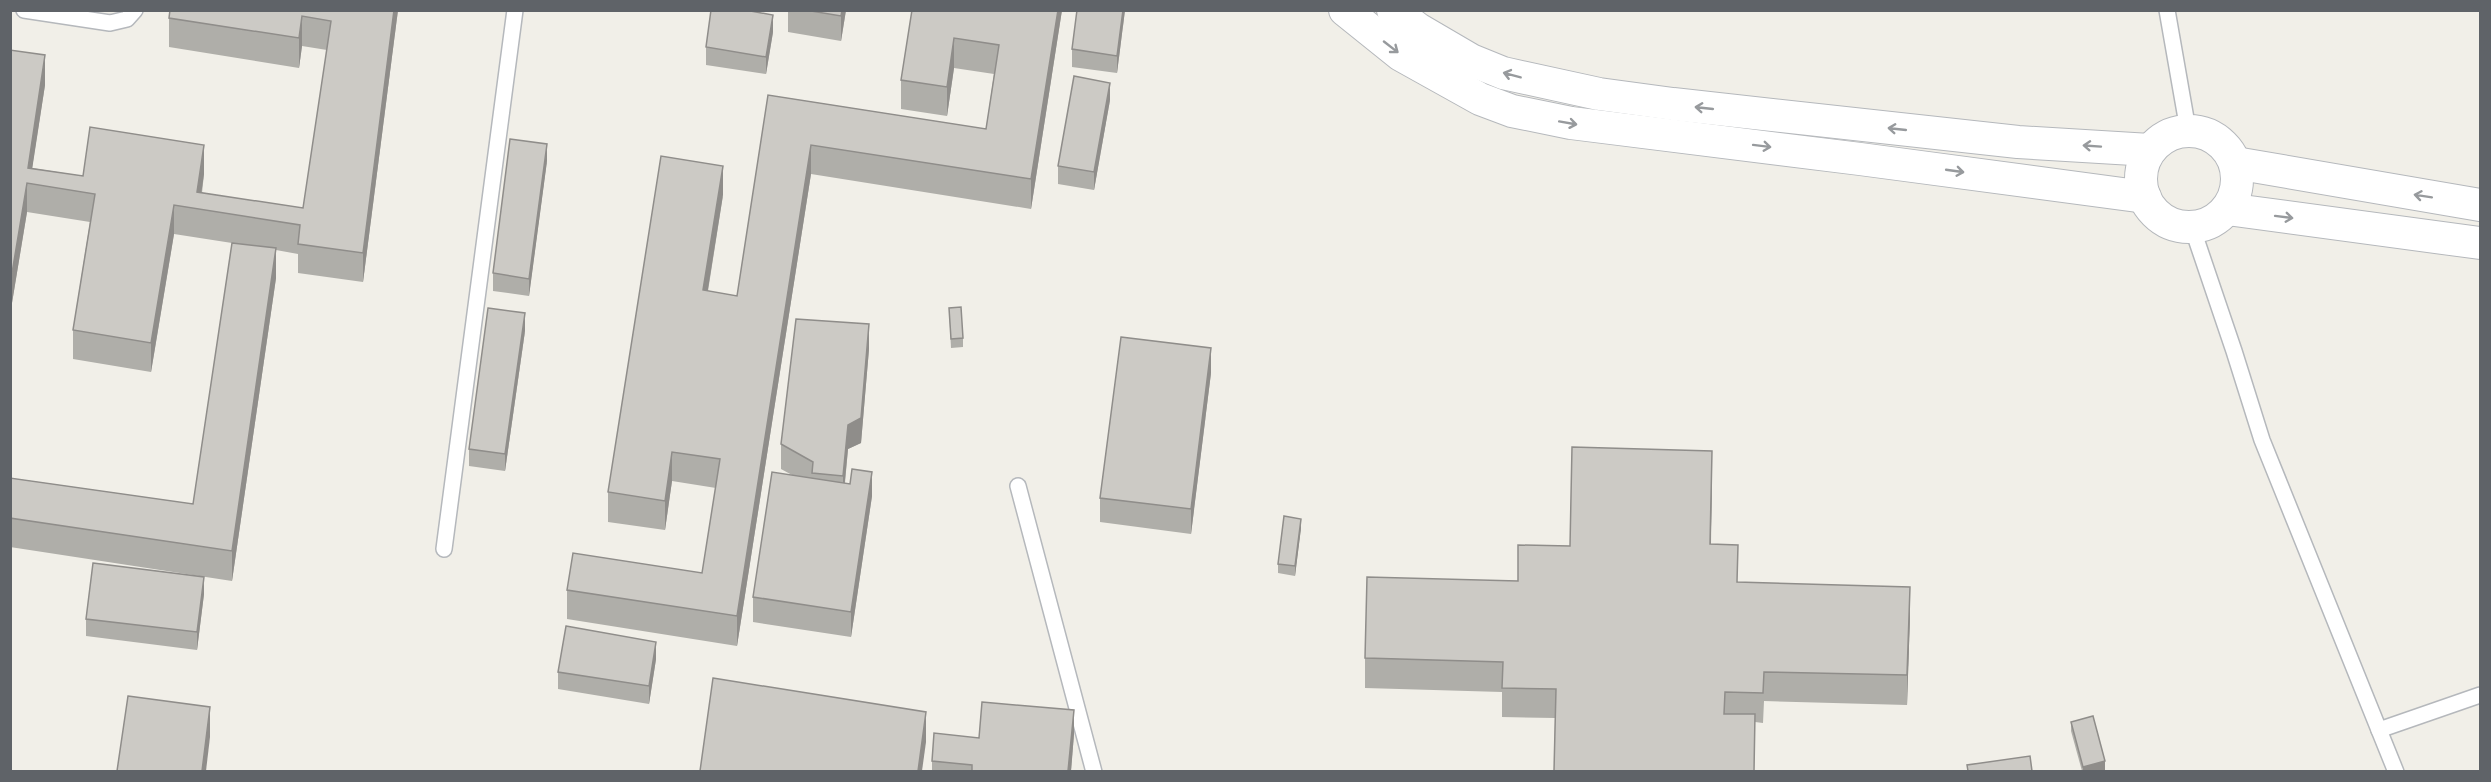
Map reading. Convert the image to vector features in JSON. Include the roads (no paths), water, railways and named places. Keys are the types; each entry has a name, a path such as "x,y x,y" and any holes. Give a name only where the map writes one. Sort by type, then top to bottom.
{"street":[{"path":"1345,10 1401,55 1480,99 1512,111 1571,123 1849,157 2145,197"},
{"path":"1393,10 1418,29 1471,60 1503,73 1599,94 2018,142 2150,150"},
{"path":"2188,130 2204,132 2217,139 2228,149 2235,163 2237,187 2227,209 2217,218 2192,227 2172,224 2156,214 2145,197 2141,181 2143,165 2150,150 2167,135 2188,130"},
{"path":"2235,163 2481,205"},
{"path":"2227,209 2481,243"}],"lane":[{"path":"24,10 110,23 128,19 135,10"},
{"path":"444,549 514,10"},
{"path":"2167,10 2188,130"},
{"path":"2192,227 2235,351 2262,440 2396,771"},
{"path":"1018,486 1094,771"},
{"path":"2379,730 2481,695"}]}
